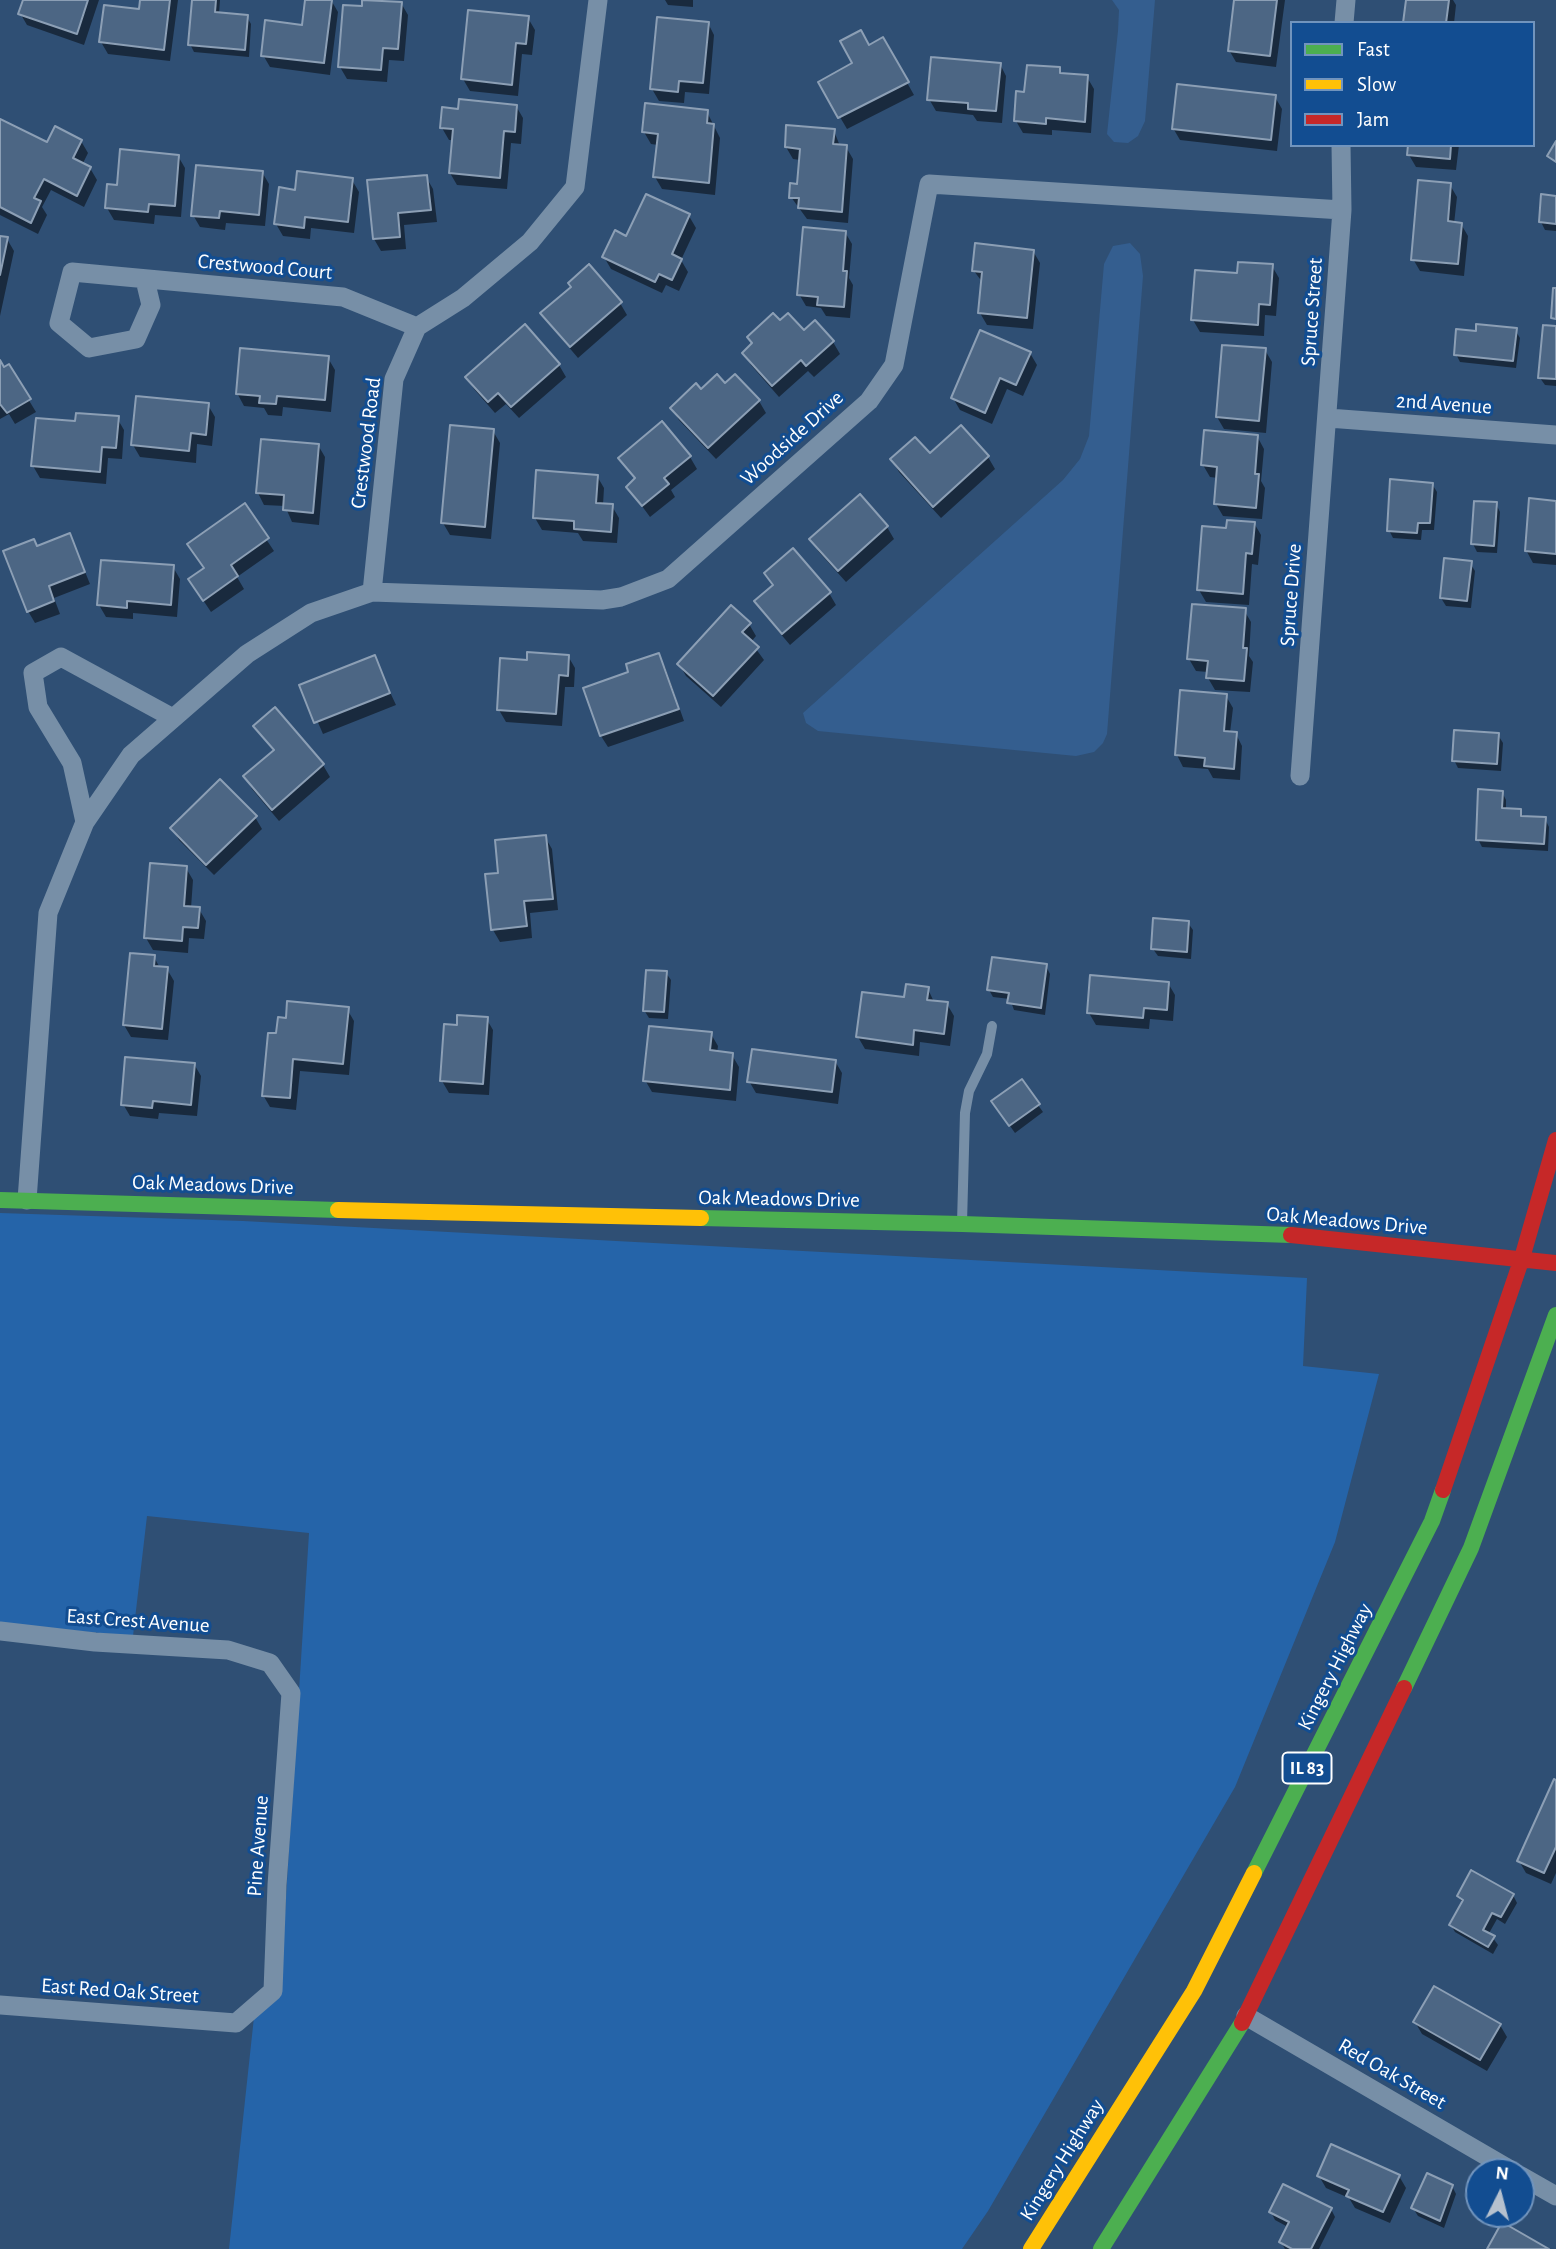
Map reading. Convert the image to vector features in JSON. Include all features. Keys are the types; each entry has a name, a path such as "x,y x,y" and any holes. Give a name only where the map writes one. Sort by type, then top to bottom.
{"main road":[{"name":"Kingery Highway","path":"1031,2249 1194,1991 1432,1521 1522,1258 1556,1140"},
{"name":"Oak Meadows Drive","path":"0,1200 267,1209 962,1224 1308,1236 1556,1263"},
{"name":"IL 83","path":"1101,2249 1246,2016 1471,1548 1556,1315"}],"street":[{"path":"417,327 463,298 530,242 575,187 598,0"},
{"path":"1344,21 1346,0"},
{"name":"Spruce Street","path":"1328,418 1342,210 1341,147"},
{"name":"Woodside Drive","path":"27,1200 48,913 85,822 131,755 247,654 311,613 372,592 602,600 621,597 668,579 869,401 894,365 929,184 1342,210"},
{"name":"Crestwood Court","path":"145,280 151,305 136,339 89,348 59,323 72,272 343,297 417,327"},
{"name":"Crestwood Road","path":"372,592 394,379 417,327"},
{"name":"2nd Avenue","path":"1328,418 1556,435"},
{"name":"Spruce Drive","path":"1300,776 1328,418"},
{"path":"85,822 72,763 38,708 33,673 61,657 173,718"},
{"name":"East Crest Avenue","path":"0,1631 96,1642 228,1650 270,1663"},
{"name":"Pine Avenue","path":"236,2023 273,1991 277,1885 291,1693 270,1663"},
{"name":"East Red Oak Street","path":"0,2005 236,2023"},
{"name":"Red Oak Street","path":"1246,2016 1490,2158"},
{"path":"1535,2184 1556,2196"}],"lane":[{"path":"962,1224 965,1113 969,1091 987,1054 992,1026"}],"shaded area":[{"path":"1112,0 1155,0 1145,121 1138,136 1128,143 1114,142 1107,134 1119,10"},
{"path":"1130,243 1140,254 1143,276 1107,734 1103,743 1094,752 1076,756 818,731 806,723 803,713 1063,480 1080,459 1089,436 1104,264 1113,246"},
{"path":"0,1213 243,1221 1307,1278 1303,1366 1379,1374 1335,1542 1235,1787 988,2211 962,2249 229,2249 254,2017 280,1992 309,1533 147,1516 133,1636 0,1624"}],"building":[{"path":"23,0 88,0 77,34 18,14"},
{"path":"140,0 170,0 164,50 99,42 104,5 139,9"},
{"path":"192,0 216,0 215,12 248,15 245,50 188,45"},
{"path":"305,0 332,0 324,63 261,56 265,20 302,25"},
{"path":"362,0 402,2 398,49 383,48 381,70 338,67 343,5 362,6"},
{"path":"1234,0 1277,0 1270,56 1228,51"},
{"path":"1406,0 1449,0 1446,21 1403,21"},
{"path":"468,10 529,16 526,44 516,43 512,85 461,79"},
{"path":"657,17 709,22 703,83 679,81 678,92 650,89"},
{"path":"861,30 869,45 883,37 909,82 838,118 818,82 852,63 840,41"},
{"path":"931,57 1001,63 996,111 968,109 968,103 927,100"},
{"path":"1027,65 1060,67 1060,73 1088,75 1085,122 1046,118 1046,124 1014,121 1016,91 1024,92"},
{"path":"1177,84 1276,95 1271,140 1172,129"},
{"path":"459,99 517,105 515,132 504,131 500,178 449,173 453,129 440,128 442,107 458,109"},
{"path":"645,103 708,110 707,123 714,124 709,183 653,177 658,134 642,132"},
{"path":"0,119 47,142 55,126 82,140 73,158 91,167 77,196 44,179 34,198 41,201 31,223 0,207"},
{"path":"786,125 835,129 833,144 847,145 842,212 798,208 799,198 789,198 790,183 797,184 800,149 785,147"},
{"path":"1556,141 1556,162 1547,156"},
{"path":"1408,147 1451,147 1450,159 1407,155"},
{"path":"120,149 179,155 175,206 149,204 148,212 105,208 107,184 117,185"},
{"path":"196,165 263,171 259,215 220,211 219,218 191,216"},
{"path":"297,171 353,178 348,222 305,217 304,228 274,224 279,187 295,190"},
{"path":"427,175 431,210 398,213 400,237 373,239 367,180"},
{"path":"1418,180 1451,183 1448,221 1462,223 1458,264 1411,260"},
{"path":"646,194 690,214 672,254 682,259 672,280 659,274 655,282 602,257 615,230 626,236"},
{"path":"1541,194 1556,196 1556,224 1539,222"},
{"path":"803,227 846,231 844,307 817,305 818,297 797,295"},
{"path":"0,236 8,237 0,275"},
{"path":"975,243 1034,250 1027,318 978,313 982,272 972,271"},
{"path":"1238,262 1273,264 1270,305 1259,304 1258,325 1191,320 1195,270 1237,273"},
{"path":"589,264 622,302 570,347 540,313 571,287 568,283"},
{"path":"1553,288 1556,288 1556,319 1551,318"},
{"path":"773,313 780,320 788,313 804,330 815,320 834,341 806,366 801,360 772,386 742,353 752,343 747,337"},
{"path":"525,324 560,364 511,407 498,393 488,402 465,377"},
{"path":"1476,324 1517,328 1513,361 1454,355 1456,329 1476,331"},
{"path":"1543,325 1556,326 1556,379 1538,378"},
{"path":"980,330 1031,352 1016,385 1000,378 985,413 951,398"},
{"path":"1222,345 1266,348 1259,421 1216,417"},
{"path":"240,348 329,356 325,400 277,396 276,404 259,403 260,396 236,394"},
{"path":"0,360 4,367 9,364 31,399 7,413 0,404"},
{"path":"717,374 725,383 735,374 760,400 708,448 670,408 696,383 701,389"},
{"path":"136,396 209,403 206,435 191,433 189,451 131,445"},
{"path":"76,413 119,416 116,448 102,447 100,472 31,466 36,418 75,421"},
{"path":"662,421 691,456 664,478 669,484 642,506 626,487 635,478 618,458"},
{"path":"450,425 494,429 485,527 441,523"},
{"path":"961,425 989,456 933,507 890,459 915,437 930,453"},
{"path":"1204,430 1258,435 1256,508 1214,504 1217,467 1201,465"},
{"path":"261,439 319,444 313,513 283,510 284,495 256,493"},
{"path":"536,470 598,475 596,503 613,504 611,532 574,529 574,521 533,518"},
{"path":"1390,479 1433,483 1430,523 1418,523 1417,533 1387,531"},
{"path":"860,494 888,526 838,571 809,539"},
{"path":"1529,498 1556,501 1556,554 1525,551"},
{"path":"1474,501 1497,502 1494,546 1471,544"},
{"path":"245,503 269,538 231,565 238,576 203,601 188,579 204,568 187,544"},
{"path":"1227,520 1255,522 1252,554 1246,553 1243,594 1197,590 1202,526 1226,528"},
{"path":"70,533 85,572 49,586 54,601 27,612 3,551 34,539 37,546"},
{"path":"793,548 831,592 782,634 754,601 773,585 764,573"},
{"path":"1444,558 1472,561 1467,601 1440,598"},
{"path":"101,560 174,565 171,605 127,601 127,608 97,605"},
{"path":"1192,604 1246,608 1244,681 1206,678 1208,661 1187,659"},
{"path":"731,605 751,623 742,632 759,647 713,696 677,664"},
{"path":"527,652 569,655 568,676 559,675 556,714 497,710 500,658 527,660"},
{"path":"659,653 679,709 600,736 583,688 628,672 626,664"},
{"path":"375,655 390,693 314,723 299,685"},
{"path":"1180,690 1227,694 1224,731 1237,732 1234,769 1204,766 1205,758 1175,755"},
{"path":"275,707 324,764 272,810 243,776 274,750 253,726"},
{"path":"1454,730 1499,733 1497,764 1452,761"},
{"path":"220,779 257,816 206,865 170,828"},
{"path":"1478,789 1503,791 1502,808 1521,809 1521,816 1546,817 1544,844 1476,840"},
{"path":"546,835 553,899 524,901 527,926 491,930 485,874 498,873 495,840"},
{"path":"150,863 187,866 184,906 200,907 198,928 183,927 182,941 144,938"},
{"path":"1153,918 1189,921 1187,952 1151,949"},
{"path":"130,953 155,955 154,966 168,967 162,1029 123,1025"},
{"path":"992,957 1047,964 1041,1008 1007,1003 1009,993 987,990"},
{"path":"646,970 667,971 664,1012 643,1011"},
{"path":"1090,975 1169,982 1167,1010 1144,1008 1143,1018 1087,1013"},
{"path":"906,984 929,987 927,1000 948,1002 944,1034 914,1030 913,1045 856,1037 862,992 904,997"},
{"path":"287,1001 349,1007 343,1064 293,1059 290,1098 262,1096 268,1033 276,1033 278,1017 286,1018"},
{"path":"457,1015 488,1017 483,1084 440,1081 444,1024 457,1025"},
{"path":"649,1026 712,1032 710,1050 733,1053 730,1090 643,1081"},
{"path":"752,1049 836,1060 832,1092 747,1082"},
{"path":"125,1057 195,1063 191,1105 153,1101 152,1108 121,1105"},
{"path":"1022,1079 1040,1104 1009,1126 991,1101"},
{"path":"1554,1779 1556,1847 1544,1873 1517,1861"},
{"path":"1471,1870 1514,1894 1501,1917 1492,1913 1483,1930 1495,1936 1488,1947 1449,1925 1463,1900 1457,1896"},
{"path":"1434,1986 1501,2024 1480,2060 1413,2022"},
{"path":"1331,2144 1400,2175 1383,2212 1346,2196 1349,2190 1317,2176"},
{"path":"1427,2173 1453,2185 1440,2221 1411,2208"},
{"path":"1283,2184 1332,2208 1311,2249 1292,2249 1279,2242 1289,2222 1269,2212"},
{"path":"1499,2228 1512,2228 1549,2249 1487,2249"}],"traffic: fast":[{"path":"0,1200 338,1210"},
{"path":"701,1218 1291,1235"},
{"path":"1404,1688 1471,1548 1556,1315"},
{"path":"1254,1873 1432,1521 1443,1490"},
{"path":"1101,2249 1242,2023"}],"traffic: slow":[{"path":"338,1210 701,1218"},
{"path":"1031,2249 1194,1991 1254,1873"}],"traffic: jam":[{"path":"1443,1490 1522,1258 1556,1140"},
{"path":"1291,1235 1556,1263"},
{"path":"1242,2023 1404,1688"}]}
